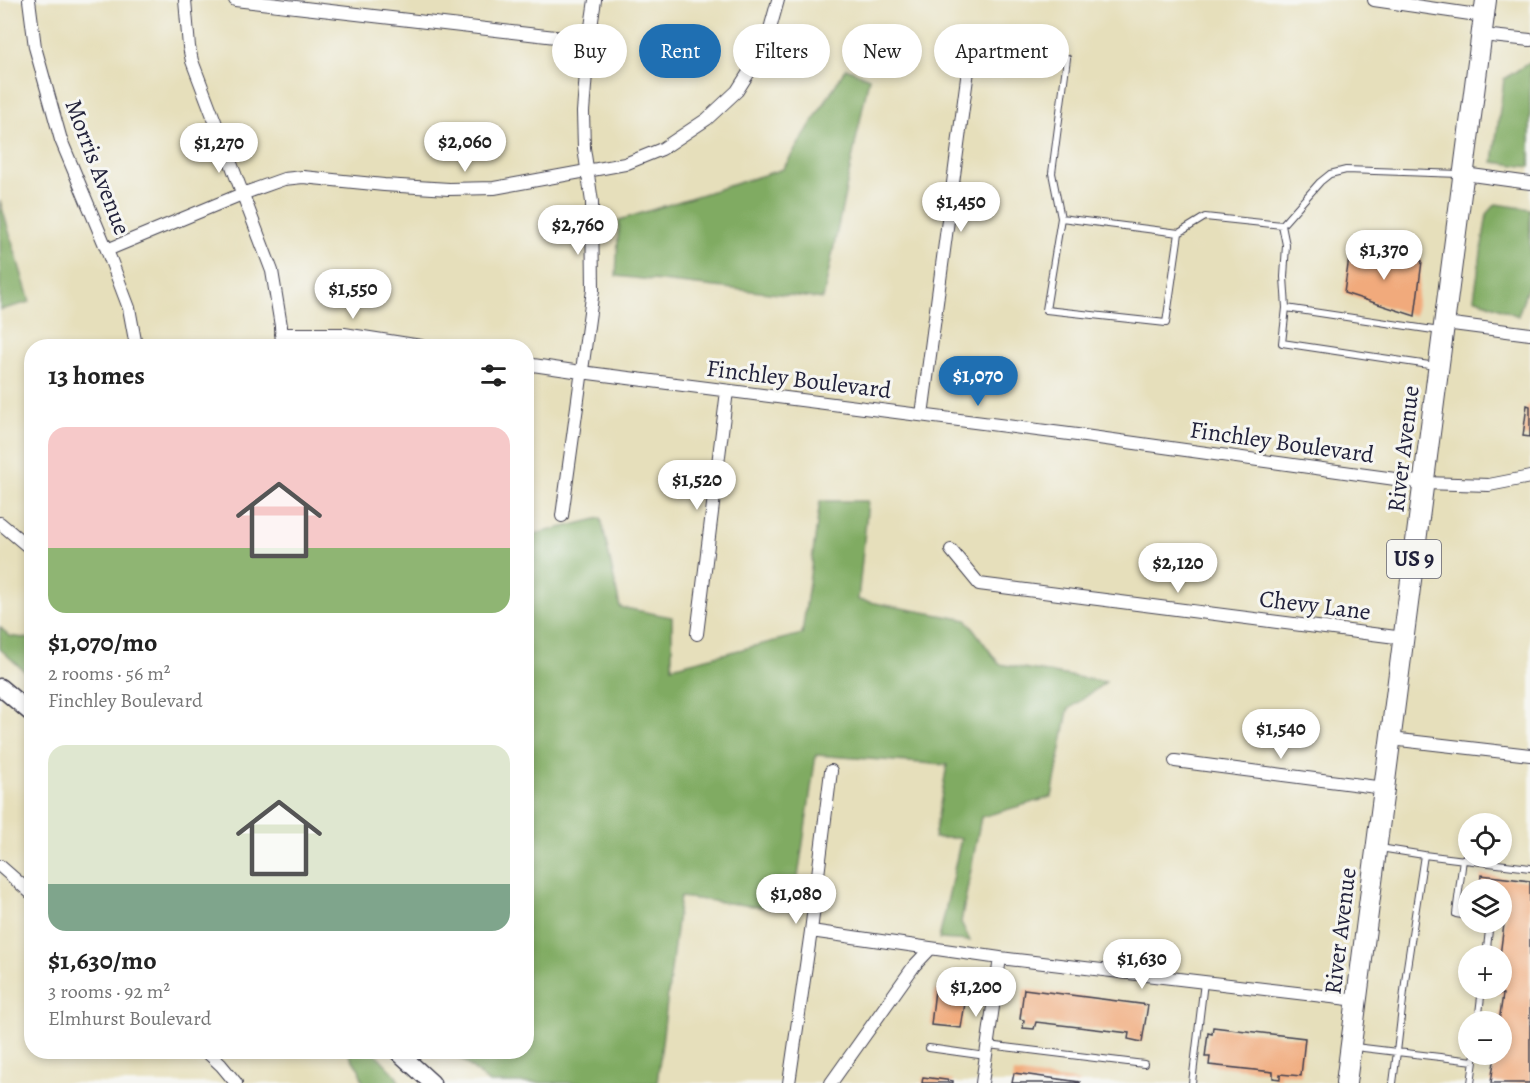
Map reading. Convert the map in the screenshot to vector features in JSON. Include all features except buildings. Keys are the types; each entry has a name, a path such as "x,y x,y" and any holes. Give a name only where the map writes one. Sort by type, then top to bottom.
{"highway":[{"name":"River Avenue","path":"1346,1083 1484,17"}],"main road":[{"path":"0,687 24,707"},
{"path":"406,1059 432,1083"}],"street":[{"name":"Morris Avenue","path":"29,0 35,47 61,140 129,308 135,339"},
{"path":"185,0 192,61 272,271 282,339"},
{"path":"234,0 552,37"},
{"path":"592,24 595,0"},
{"path":"107,250 284,179 303,177 450,189 494,188 625,164 662,149 707,119 737,90 765,47 778,0"},
{"path":"1374,0 1484,17 1530,40"},
{"path":"562,516 593,290 592,202 583,112 586,78"},
{"path":"922,415 967,78"},
{"path":"1464,174 1530,183"},
{"path":"1444,327 1530,334"},
{"path":"292,339 344,334 376,339"},
{"name":"Finchley Boulevard","path":"534,365 1424,483 1489,485 1530,477"},
{"path":"697,634 727,391"},
{"path":"0,523 24,543"},
{"name":"Chevy Lane","path":"951,550 979,584 1404,638"},
{"path":"1391,739 1530,755"},
{"path":"1175,761 1384,788"},
{"path":"789,1083 831,771"},
{"path":"0,866 24,887"},
{"path":"811,931 1000,958 1357,1000"},
{"path":"831,1083 914,966 931,948"},
{"path":"982,1083 1000,958"},
{"path":"215,1059 236,1083"}],"lane":[{"path":"1064,78 1052,173 1062,218 1046,310 1166,323 1179,233"},
{"path":"1282,225 1330,174 1346,170 1464,174"},
{"path":"1062,218 1179,233 1206,217 1282,225"},
{"path":"1282,225 1286,245 1284,277 1286,308 1282,343 1439,367"},
{"path":"1286,308 1444,327"},
{"path":"1377,848 1458,859"},
{"path":"1393,1083 1406,974 1424,855"},
{"path":"1512,866 1530,868"},
{"path":"1458,899 1456,914 1458,914"},
{"path":"1192,1083 1204,982"},
{"path":"1351,1047 1458,1057"},
{"path":"929,1048 987,1050 1144,1064"},
{"path":"1471,1083 1473,1065"}],"green space":[{"path":"1530,62 1530,167 1493,162 1504,79"},
{"path":"842,74 842,78 869,78 823,299 616,276 619,220 783,169"},
{"path":"0,201 30,302 0,310"},
{"path":"1496,204 1530,209 1530,280 1518,316 1474,298 1487,214"},
{"path":"820,501 868,501 858,600 967,620 999,664 1106,682 1068,710 1052,797 981,817 961,922 970,941 939,939 961,838 934,838 947,765 816,755 793,911 680,897 657,1083 489,1083 461,1059 534,1059 534,534 601,518 620,607 672,617 672,667 802,634"},
{"path":"0,627 9,636 24,638 24,671 0,649"},
{"path":"352,1059 381,1059 400,1083 363,1083 359,1069"}]}
